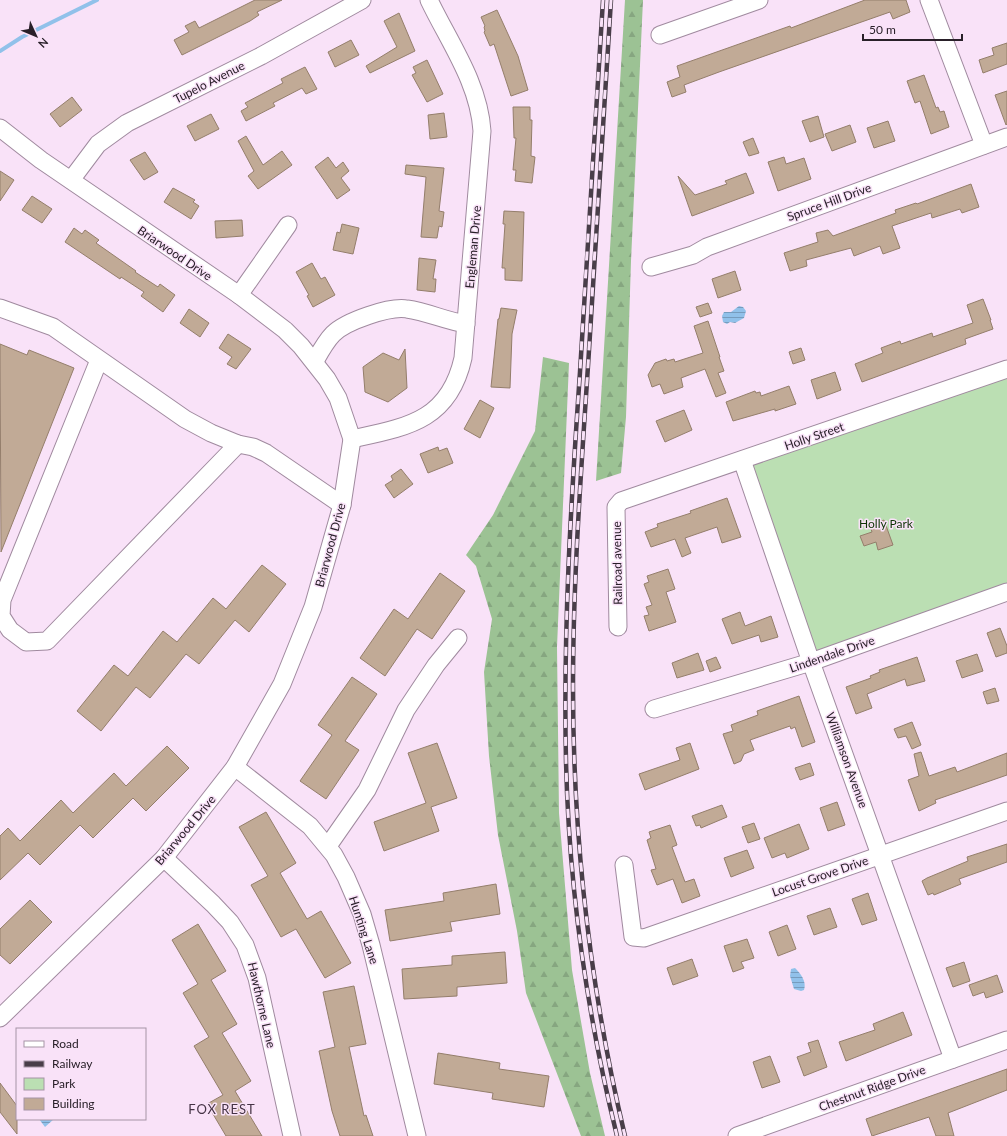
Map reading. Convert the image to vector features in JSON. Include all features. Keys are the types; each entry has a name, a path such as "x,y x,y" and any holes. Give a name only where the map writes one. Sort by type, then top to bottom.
{"street":[{"name":"Tupelo Avenue","path":"71,180 98,144 127,123 261,56 362,0"},
{"name":"Engleman Drive","path":"352,439 418,422 441,403 453,388 463,358 482,131 481,115 471,83 429,0"},
{"path":"660,35 759,0"},
{"path":"929,0 984,145"},
{"name":"Briarwood Drive","path":"0,128 41,160 239,296 285,330 315,362 338,398 352,439 342,505 313,607 297,648 262,721 236,767 164,858 0,1018"},
{"name":"Spruce Hill Drive","path":"651,267 693,255 707,247 1007,137"},
{"path":"239,296 288,225"},
{"path":"0,308 53,327 185,419 211,433 266,453 342,505"},
{"path":"315,362 334,333 358,320 380,312 406,308 451,322 466,324"},
{"path":"99,360 2,600 1,616 10,630 26,642 47,641 238,444"},
{"name":"Holly Street","path":"621,501 1007,369"},
{"name":"Williamson Avenue","path":"742,460 811,662 953,1059"},
{"name":"Railroad avenue","path":"618,627 616,507 621,501"},
{"name":"Lindendale Drive","path":"654,709 811,662 1007,592"},
{"path":"328,846 367,790 406,710 436,665 458,638"},
{"name":"Hunting Lane","path":"236,767 310,826 328,846 346,877 362,914 371,945 417,1136"},
{"name":"Locust Grove Drive","path":"624,865 633,937 644,938 1007,811"},
{"name":"Hawthorne Lane","path":"164,858 214,904 230,922 246,945 257,978 292,1136"},
{"name":"Chestnut Ridge Drive","path":"738,1136 1007,1040"}],"green space":[{"path":"625,0 643,0 631,261 626,417 621,473 596,481"},
{"path":"543,357 569,363 557,647 559,813 572,970 590,1073 605,1136 581,1136 526,993 517,931 498,835 489,756 484,672 492,619 476,566 466,555 493,515 535,431"},
{"name":"Holly Park","path":"1007,369 1007,592 811,662 742,460"}],"water":[{"path":"739,306 743,307 746,311 744,318 735,323 730,322 727,324 723,322 722,316 724,312 731,312"},
{"path":"795,968 805,983 804,990 801,991 794,989 790,976 791,969"},
{"path":"40,1120 53,1120 45,1127"}],"building":[{"path":"255,0 282,0 257,12 259,15 250,21 182,55 174,40 189,32 185,26 195,21 199,28"},
{"path":"865,0 906,0 910,12 893,19 890,12 719,72 684,85 686,92 672,97 667,82 680,77 677,66 790,26 791,28"},
{"path":"497,10 518,56 528,90 511,96 494,44 490,46 484,32 485,26 481,17"},
{"path":"399,13 415,51 370,73 366,66 397,47 384,21"},
{"path":"351,40 359,55 335,67 328,52"},
{"path":"1007,43 1007,64 983,73 979,60 994,55 992,48"},
{"path":"427,60 443,94 427,102 412,75 416,73 413,67"},
{"path":"305,67 317,89 306,94 302,88 273,103 275,106 246,121 241,111 248,107 245,103 283,83 281,79"},
{"path":"924,75 936,108 938,107 940,112 944,111 949,127 931,134 920,101 915,103 907,81"},
{"path":"1007,91 1007,124 1006,125 995,95"},
{"path":"72,97 82,110 60,127 50,114"},
{"path":"513,107 530,107 530,120 532,120 531,156 535,157 532,183 515,181 516,170 513,170 516,138 514,138"},
{"path":"444,113 447,137 430,139 428,115"},
{"path":"211,114 219,129 195,141 187,126"},
{"path":"818,116 824,137 810,142 802,121"},
{"path":"888,121 895,141 874,148 867,128"},
{"path":"850,125 856,142 832,151 825,134"},
{"path":"246,136 263,165 282,151 292,165 258,189 248,176 254,171 238,141"},
{"path":"753,138 759,153 749,156 743,142"},
{"path":"145,152 158,172 144,180 130,160"},
{"path":"328,157 336,168 343,162 349,171 341,178 350,190 337,199 315,167"},
{"path":"784,157 786,164 804,158 811,179 778,191 768,162"},
{"path":"406,165 444,168 439,211 444,212 442,227 439,226 437,238 421,237 426,177 405,174"},
{"path":"0,171 14,180 0,201"},
{"path":"746,173 754,193 692,216 678,176 695,195 727,184 725,181"},
{"path":"971,184 979,207 962,213 960,209 932,218 931,213 892,226 900,248 883,254 880,246 854,256 851,248 806,260 807,266 790,271 784,253 818,242 816,233 828,230 833,236 896,213 895,210 916,203 917,204"},
{"path":"173,188 195,200 193,202 199,206 191,219 164,202"},
{"path":"32,196 52,209 42,223 22,210"},
{"path":"504,211 524,212 522,281 505,280 505,268 502,268 505,224 503,224"},
{"path":"242,220 243,236 216,238 215,221"},
{"path":"342,224 359,228 353,254 333,250 337,232 340,233"},
{"path":"74,228 82,234 85,230 99,240 96,243 136,271 135,272 158,287 160,284 175,295 163,312 141,296 144,292 121,277 120,279 65,242"},
{"path":"419,258 436,260 433,279 436,279 435,292 417,290"},
{"path":"312,263 321,279 325,277 335,295 313,307 307,296 309,295 296,272"},
{"path":"735,271 741,290 718,298 712,279"},
{"path":"983,299 993,329 965,339 966,344 862,382 855,364 883,353 881,348 900,341 901,344 932,333 933,337 973,323 967,305"},
{"path":"708,303 712,313 700,317 696,307"},
{"path":"501,308 517,310 512,334 510,388 491,387 498,319"},
{"path":"189,309 209,323 200,337 180,323"},
{"path":"708,321 724,371 718,373 726,393 716,397 705,369 681,378 683,387 664,394 660,384 652,387 648,375 655,363 666,359 667,361 674,359 675,362 703,353 694,326"},
{"path":"228,334 251,349 236,369 227,364 232,357 219,348"},
{"path":"0,344 27,355 29,350 74,368 1,552"},
{"path":"801,348 805,360 793,364 789,352"},
{"path":"405,349 407,388 388,402 365,392 363,367 383,353 399,360"},
{"path":"835,372 841,390 817,399 811,380"},
{"path":"789,386 796,404 775,411 775,409 733,421 726,402 755,391 756,393 760,392 761,396"},
{"path":"480,400 494,408 480,438 464,429"},
{"path":"684,410 692,430 665,442 656,421"},
{"path":"438,447 439,451 447,448 453,463 428,473 420,454"},
{"path":"401,469 413,484 394,498 385,485 393,480 391,476"},
{"path":"727,498 741,537 722,543 717,527 685,538 691,553 682,557 675,539 651,547 645,532 658,527 657,524 691,513 690,511"},
{"path":"884,520 893,545 878,550 876,542 864,546 860,536 872,532 870,526"},
{"path":"262,565 286,584 249,632 235,620 199,664 186,654 150,698 136,687 101,731 77,711 114,665 128,676 163,631 177,642 213,598 226,609"},
{"path":"668,569 675,589 666,592 676,622 649,631 644,616 649,615 646,607 652,605 644,584 649,582 647,576"},
{"path":"440,573 465,591 432,639 417,629 385,676 360,658 394,609 408,619"},
{"path":"740,612 745,626 771,616 778,637 761,642 759,635 732,644 722,619"},
{"path":"1000,628 1007,646 1007,653 996,657 987,633"},
{"path":"698,653 704,670 677,678 672,663"},
{"path":"977,654 983,671 962,678 956,661"},
{"path":"716,657 721,668 710,672 706,661"},
{"path":"917,657 925,681 907,686 905,679 867,694 872,708 856,714 846,687 871,678 870,676 880,672 879,670"},
{"path":"352,677 377,694 345,741 359,750 326,799 300,781 332,735 318,725"},
{"path":"995,688 999,701 987,704 983,692"},
{"path":"799,696 815,742 802,747 795,727 791,729 790,726 750,740 754,750 744,754 741,761 734,764 723,734 733,731 731,725 758,715 757,711"},
{"path":"912,722 921,745 912,749 906,736 898,738 894,729"},
{"path":"437,743 457,798 431,807 439,831 384,851 374,822 426,803 408,753"},
{"path":"690,743 699,769 645,790 639,774 680,760 676,748"},
{"path":"167,746 189,768 146,811 133,798 93,838 80,825 40,865 28,853 0,880 0,836 8,828 20,841 61,800 73,813 114,773 126,786"},
{"path":"921,752 929,776 955,767 957,772 1007,753 1007,775 935,800 936,803 919,811 908,780 919,776 914,754"},
{"path":"810,763 814,775 800,780 795,768"},
{"path":"837,802 845,825 828,831 820,808"},
{"path":"722,805 727,817 701,828 700,825 696,826 692,816"},
{"path":"266,812 296,863 280,873 307,919 321,911 351,963 325,978 296,929 281,937 251,885 268,876 239,827"},
{"path":"754,823 760,839 748,843 742,827"},
{"path":"799,824 809,849 787,858 785,853 772,858 764,838"},
{"path":"670,825 677,845 672,847 685,882 694,879 700,896 682,903 673,879 657,885 651,870 656,869 647,840 651,838 649,832"},
{"path":"1007,844 1007,862 959,879 961,884 934,895 933,893 928,895 922,881 968,861 967,857"},
{"path":"747,850 754,868 731,877 724,858"},
{"path":"496,884 500,914 450,922 452,931 390,941 385,910 444,901 443,893"},
{"path":"868,893 877,920 862,925 852,899"},
{"path":"30,900 52,922 10,964 0,955 0,929"},
{"path":"830,908 837,927 814,935 807,916"},
{"path":"198,924 226,971 211,980 237,1024 222,1033 251,1081 235,1091 262,1136 226,1136 207,1104 223,1095 194,1046 209,1037 183,993 198,984 172,940"},
{"path":"787,925 796,949 778,956 769,932"},
{"path":"747,939 754,958 741,962 744,968 733,972 724,946"},
{"path":"505,952 507,983 457,987 457,996 404,999 402,969 452,965 452,956"},
{"path":"692,959 698,976 673,985 667,968"},
{"path":"964,962 970,981 953,987 946,968"},
{"path":"997,975 1003,992 986,998 984,992 973,996 969,985"},
{"path":"354,986 366,1044 349,1047 364,1116 366,1115 373,1136 340,1136 332,1111 319,1051 335,1047 323,992"},
{"path":"903,1012 912,1035 846,1061 839,1042 875,1030 873,1024"},
{"path":"818,1040 827,1067 804,1076 797,1057 811,1052 808,1043"},
{"path":"438,1053 500,1063 499,1069 549,1076 544,1107 492,1099 493,1093 434,1084"},
{"path":"770,1056 780,1082 762,1088 753,1062"},
{"path":"1007,1069 1007,1090 948,1113 954,1136 936,1136 929,1117 872,1136 866,1119"},
{"path":"0,1083 16,1105 17,1134 0,1112"}],"waterway":[{"path":"0,51 22,37 97,0"}],"railway":[{"path":"603,0 571,518 565,713 571,856 581,950 597,1044 617,1136"},
{"path":"611,0 578,526 574,607 573,687 576,800 586,913 602,1025 625,1136"}],"district":[{"name":"FOX REST","path":"222,1109"}]}
